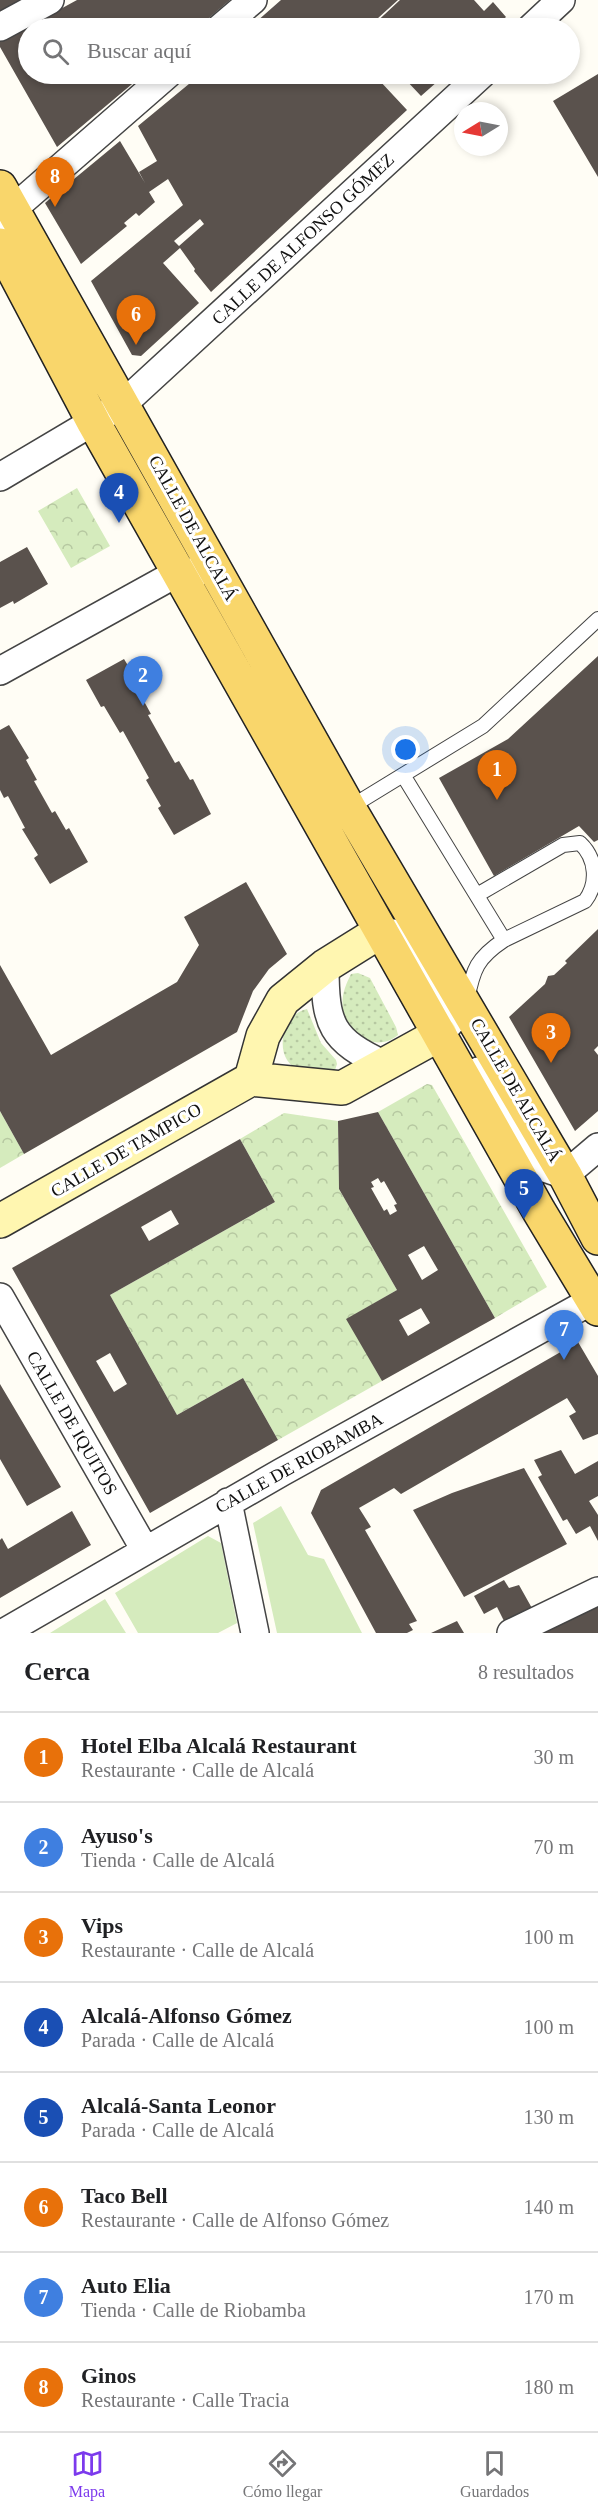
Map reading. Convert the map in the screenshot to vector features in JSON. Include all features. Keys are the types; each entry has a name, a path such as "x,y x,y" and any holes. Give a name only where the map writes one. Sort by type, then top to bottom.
{"main road":[{"name":"CALLE DE ALCALÁ","path":"6,198 349,808 565,1175 598,1238"},
{"name":"CALLE DE ALCALÁ","path":"0,245 94,423 256,706 539,1211 596,1303"}],"street":[{"path":"0,27 50,0"},
{"path":"231,18 252,0"},
{"path":"542,18 561,0"},
{"path":"6,198 155,84"},
{"name":"CALLE DE ALFONSO GÓMEZ","path":"123,404 471,84"},
{"name":"CALLE DE ALCALÁ","path":"0,245 6,198"},
{"name":"CALLE DE ALCALÁ","path":"45,329 69,346 87,375 123,404"},
{"path":"0,477 123,404"},
{"path":"0,671 179,572"},
{"name":"CALLE DE ALCALÁ","path":"179,572 199,572 230,628 261,652"},
{"name":"CALLE DE ALCALÁ","path":"256,706 349,808"},
{"path":"381,931 324,966 283,1000 263,1036 251,1079 342,1088 385,1065 445,1042"},
{"name":"CALLE DE ALCALÁ","path":"381,931 399,934 440,996 466,1005 445,1042 477,1070 533,1164 565,1175"},
{"path":"324,966 325,997 333,1029 356,1051 385,1065"},
{"name":"CALLE DE TAMPICO","path":"0,1221 251,1079"},
{"path":"565,1175 598,1147"},
{"name":"CALLE DE IQUITOS","path":"0,1297 145,1550"},
{"name":"CALLE DE RIOBAMBA","path":"3,1633 228,1502 596,1303"},
{"path":"228,1502 255,1633"},
{"path":"511,1633 598,1591"}],"lane":[{"path":"349,808 483,726 598,619"},
{"path":"403,774 504,940"},
{"path":"466,1005 473,972 485,952 504,940 585,901 591,895 596,880 596,866 589,852 580,843 563,845 477,895"}],"green space":[{"path":"77,488 110,546 71,568 38,511"},
{"path":"358,973 370,978 396,1027 398,1035 390,1040 372,1042 364,1039 356,1034 345,1019 344,991 351,974"},
{"path":"307,1009 321,1043 336,1060 334,1073 301,1070 286,1058 283,1038 286,1028 298,1013"},
{"path":"427,1084 432,1085 547,1287 495,1318 378,1112"},
{"path":"0,1111 24,1154 0,1168"},
{"path":"284,1113 338,1121 339,1189 397,1290 347,1319 382,1381 278,1440 243,1378 177,1415 110,1295 275,1202 240,1139"},
{"path":"281,1506 308,1555 324,1559 362,1633 277,1633 253,1523"},
{"path":"208,1536 221,1543 237,1623 218,1633 138,1633 115,1593"},
{"path":"105,1599 126,1633 50,1633"}],"building":[{"path":"0,0 24,0 0,14"},
{"path":"77,0 230,0 209,18 44,18"},
{"path":"281,0 398,0 378,18 260,18"},
{"path":"400,0 474,0 484,11 493,2 506,17 505,18 381,18"},
{"path":"18,32 18,79 0,47 0,42"},
{"path":"598,74 598,177 553,101"},
{"path":"21,84 132,84 57,147"},
{"path":"189,84 383,84 407,110 211,292 194,271 195,269 180,248 163,263 199,303 141,356 132,355 91,281 183,205 168,179 149,192 155,202 139,216 136,213 124,223 127,226 81,264 45,203 120,141 145,183 139,172 157,161 138,126","holes":["200,219 204,224 179,246 174,241"]},
{"path":"410,84 435,84 421,96"},
{"path":"27,547 48,584 14,604 13,601 0,608 0,562"},
{"path":"598,656 598,840 594,842 579,826 494,876 439,778 508,739"},
{"path":"124,659 144,692 140,694 151,714 148,715 175,763 179,761 190,780 193,779 211,814 174,835 158,808 161,806 146,780 149,778 123,731 120,733 104,706 101,707 86,680"},
{"path":"9,725 29,758 26,760 37,780 34,781 52,813 55,811 66,830 69,828 88,862 50,884 34,858 38,855 22,829 25,828 8,796 4,798 0,790 0,730"},
{"path":"246,882 287,954 269,969 253,991 237,1032 24,1154 0,1111 0,965 51,1055 177,982 199,945 184,917"},
{"path":"598,929 598,1046 594,1050 598,1055 598,1111 575,1131 509,1017 545,984 548,976 554,975 567,963 565,961"},
{"path":"378,1112 495,1318 382,1381 346,1319 397,1290 339,1189 338,1121","holes":["378,1178 381,1183 384,1181 397,1204 394,1205 397,1211 390,1215 387,1209 384,1211 371,1188 374,1187 371,1182","424,1246 438,1270 422,1280 408,1255","421,1308 430,1323 408,1336 399,1320"]},
{"path":"240,1139 275,1202 110,1295 177,1415 243,1378 278,1440 150,1513 12,1268","holes":["171,1210 179,1224 149,1241 141,1227","110,1353 127,1384 114,1392 96,1361"]},
{"path":"578,1342 598,1376 598,1434 583,1440 569,1416 576,1412 567,1398 401,1494 394,1488 359,1508 371,1527 365,1530 417,1621 409,1624 413,1630 407,1633 376,1633 311,1513 321,1490"},
{"path":"0,1384 61,1487 27,1506 0,1459"},
{"path":"561,1450 575,1474 598,1461 598,1496 589,1501 598,1515 598,1541 590,1526 576,1534 567,1519 563,1521 538,1477 542,1475 534,1460"},
{"path":"524,1468 567,1544 464,1597 413,1510 452,1493"},
{"path":"72,1511 91,1545 0,1598 0,1540 2,1538 8,1549"},
{"path":"504,1580 509,1588 519,1585 533,1610 505,1623 497,1607 484,1614 474,1596"},
{"path":"598,1601 598,1633 533,1633"},
{"path":"457,1621 464,1633 431,1633"}],"place":[{"name":"Ginos","path":"55,207"},
{"name":"Taco Bell","path":"136,345"},
{"name":"Alcalá-Alfonso Gómez","path":"119,523"},
{"name":"Ayuso's","path":"143,706"},
{"name":"Hotel Elba Alcalá Restaurant","path":"497,800"},
{"name":"Vips","path":"551,1063"},
{"name":"Alcalá-Santa Leonor","path":"524,1219"},
{"name":"Auto Elia","path":"564,1360"}]}
